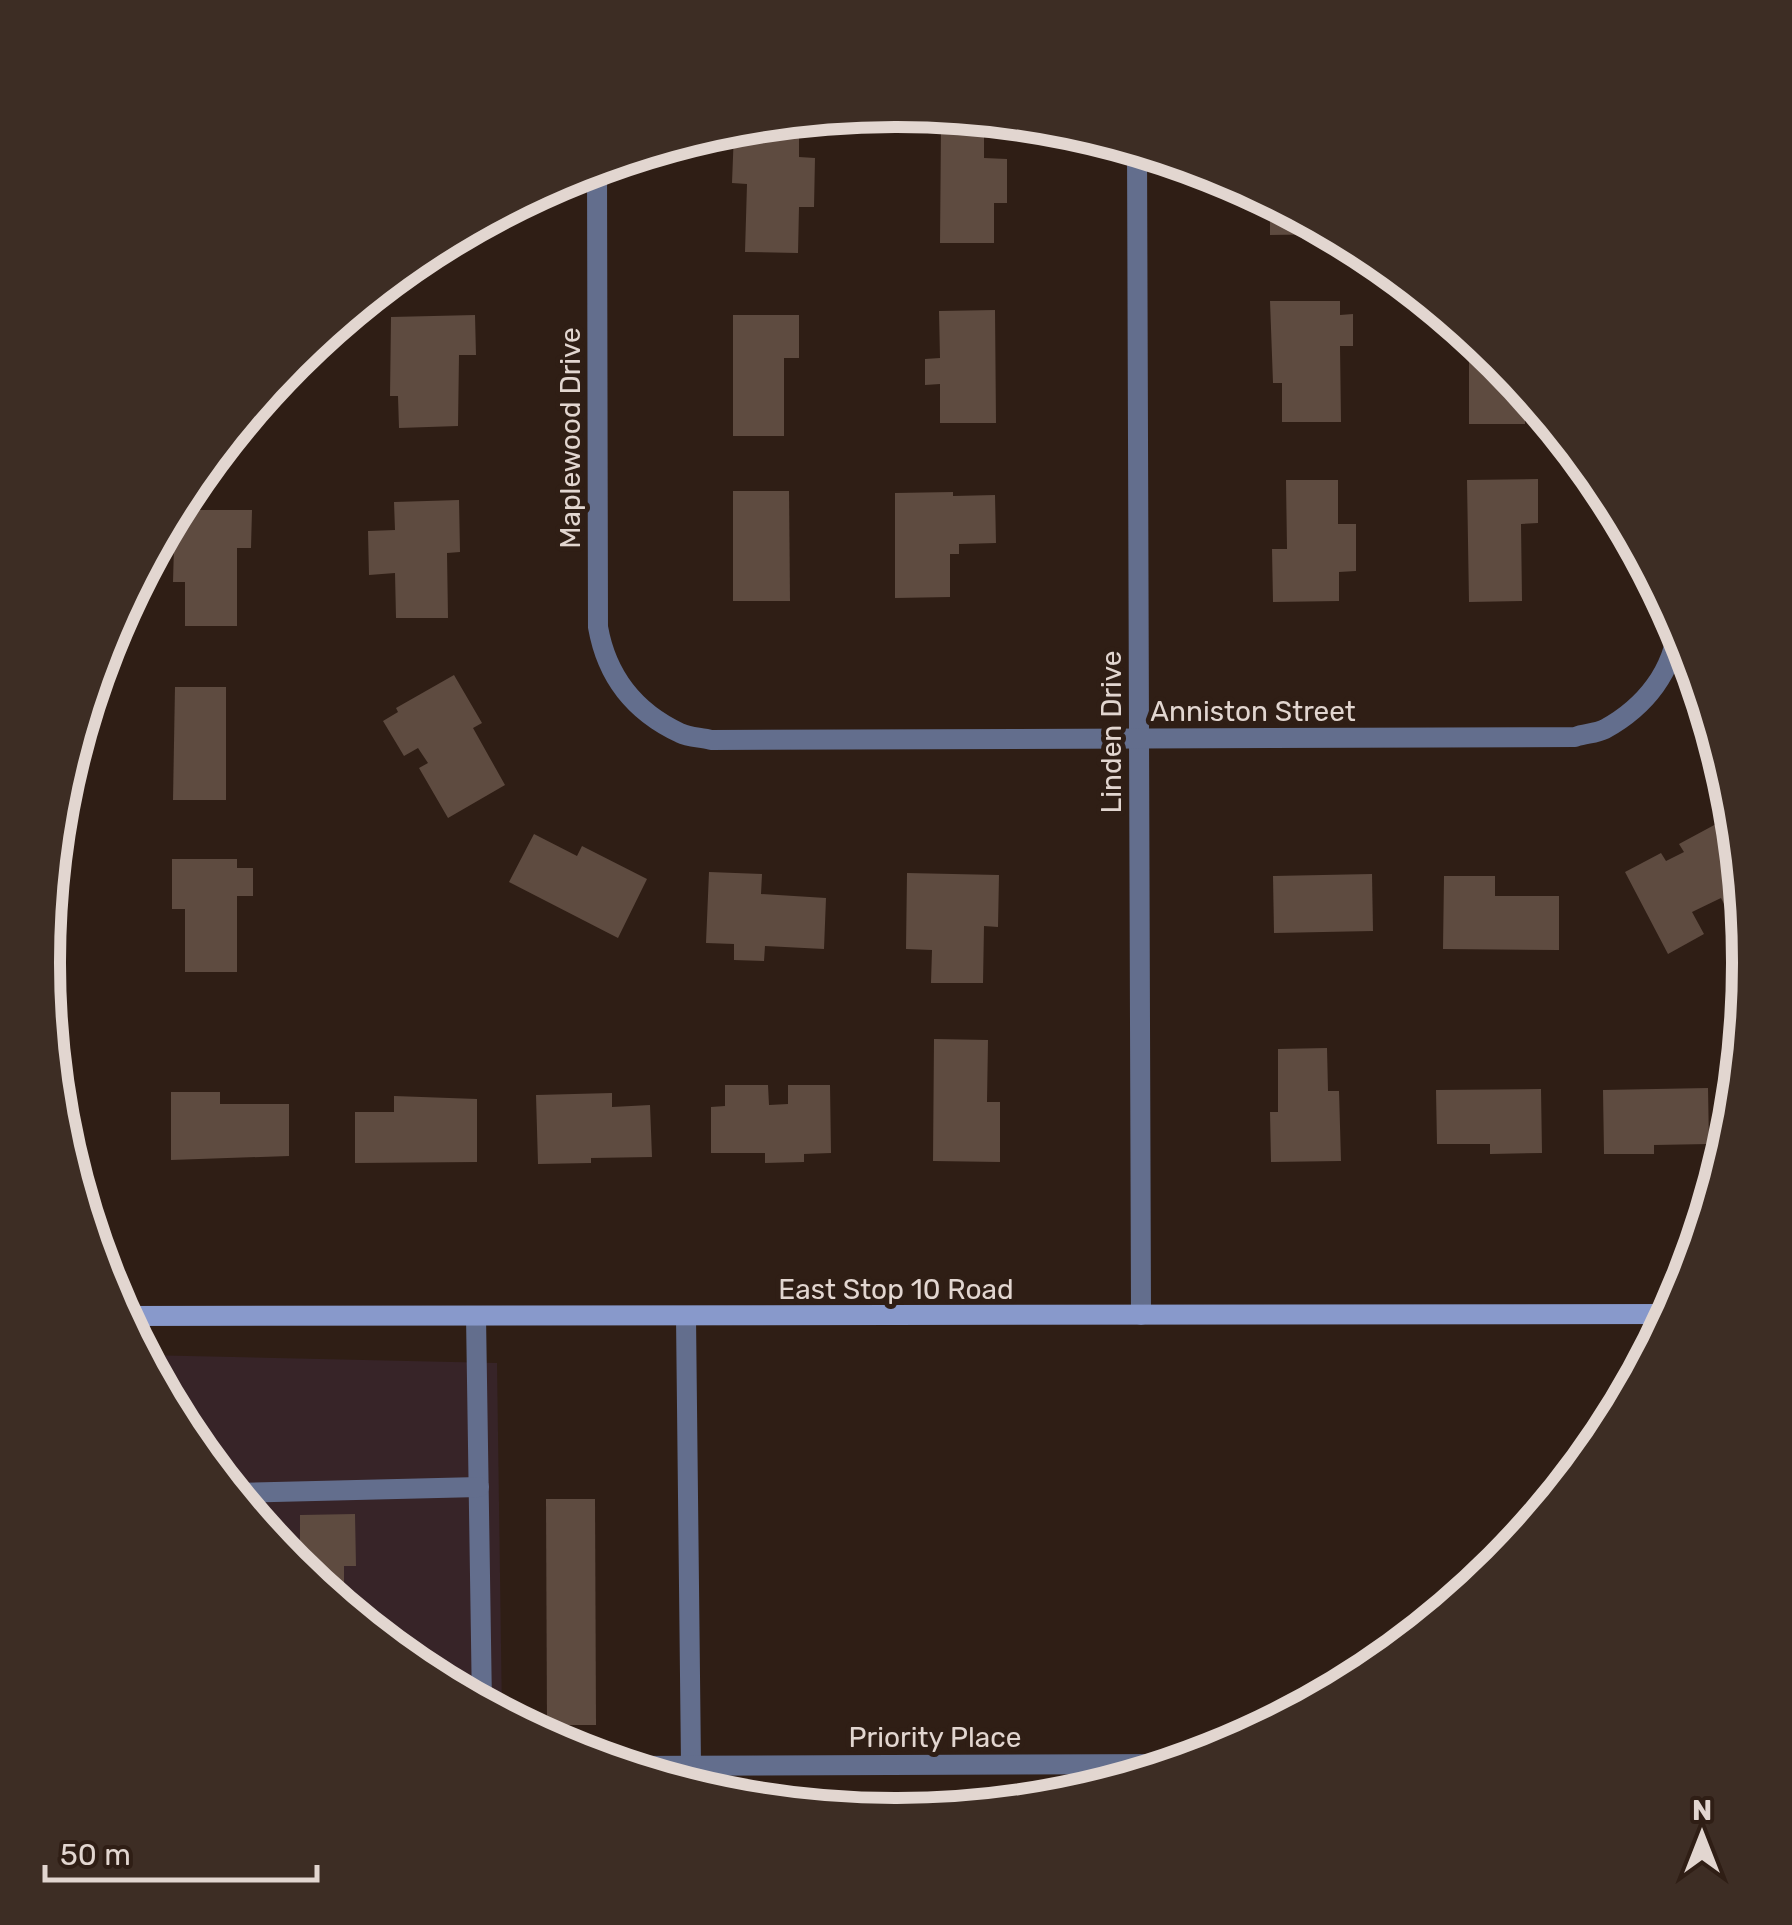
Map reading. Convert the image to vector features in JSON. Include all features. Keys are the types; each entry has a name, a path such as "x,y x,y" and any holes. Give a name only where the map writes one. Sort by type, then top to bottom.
{"street":[{"name":"Linden Drive","path":"1138,163 1141,1316"},
{"name":"Maplewood Drive","path":"596,183 598,627 609,665 632,701"},
{"name":"Anniston Street","path":"632,701 663,726 711,740 1575,737 1604,730 1636,708 1650,694 1672,653"},
{"name":"East Stop 10 Road","path":"139,1316 1654,1314"},
{"path":"476,1316 482,1688"},
{"path":"686,1316 691,1765"},
{"path":"250,1493 479,1487"},
{"name":"Priority Place","path":"665,1765 1132,1764"}],"shaded area":[{"path":"159,1355 497,1363 502,1699 387,1626 305,1554 233,1471 201,1427"}],"building":[{"path":"941,128 984,132 984,158 1007,159 1007,203 994,203 994,243 940,243"},
{"path":"799,133 799,157 815,158 814,207 799,207 798,253 745,252 747,184 732,183 734,143"},
{"path":"1270,215 1306,234 1270,235"},
{"path":"1270,301 1340,301 1340,315 1353,314 1353,346 1340,346 1341,422 1282,422 1282,383 1273,383"},
{"path":"995,310 996,423 940,423 940,384 925,385 925,359 940,358 939,311"},
{"path":"475,315 476,355 459,355 458,426 399,428 398,396 390,396 391,317"},
{"path":"733,315 799,315 799,358 784,358 784,436 733,436"},
{"path":"1469,354 1525,411 1525,424 1469,424"},
{"path":"1538,479 1538,523 1521,524 1522,601 1469,602 1467,480"},
{"path":"1286,480 1338,480 1338,524 1356,524 1356,571 1339,572 1339,601 1273,602 1272,549 1287,549"},
{"path":"733,491 789,491 790,601 733,601"},
{"path":"953,492 953,496 995,495 996,543 959,544 959,554 950,554 950,597 895,598 895,493"},
{"path":"459,500 460,552 447,553 448,618 396,618 395,573 369,575 368,531 395,530 394,502"},
{"path":"193,510 252,510 251,548 237,548 237,626 185,626 185,582 173,582 174,541"},
{"path":"454,675 482,723 473,728 505,785 448,818 419,768 428,763 418,748 404,756 383,721 398,712 396,708"},
{"path":"175,687 226,687 226,800 173,800"},
{"path":"1718,823 1725,853 1730,917 1721,898 1692,912 1704,934 1668,954 1625,872 1661,853 1666,861 1684,852 1679,844"},
{"path":"534,834 577,856 582,846 647,879 618,938 509,882"},
{"path":"172,859 237,859 237,868 253,868 253,896 237,896 237,972 185,972 185,909 172,909"},
{"path":"709,872 762,874 761,894 826,898 824,949 765,946 764,961 734,960 734,944 706,943"},
{"path":"907,873 999,875 998,927 984,926 983,983 931,983 932,950 906,949"},
{"path":"1372,874 1373,931 1274,933 1273,876"},
{"path":"1444,876 1495,876 1495,896 1559,896 1559,950 1443,949"},
{"path":"934,1039 988,1040 987,1102 1000,1102 1000,1162 933,1161"},
{"path":"1327,1048 1328,1091 1339,1091 1341,1161 1271,1162 1270,1112 1278,1112 1278,1049"},
{"path":"725,1085 768,1085 769,1105 788,1104 788,1085 830,1085 831,1153 804,1154 804,1162 765,1163 765,1153 711,1153 711,1107 725,1106"},
{"path":"1708,1088 1709,1144 1654,1145 1654,1154 1604,1154 1603,1090"},
{"path":"1541,1089 1542,1153 1490,1154 1490,1144 1437,1144 1436,1090"},
{"path":"171,1092 220,1092 220,1104 289,1104 289,1156 171,1160"},
{"path":"612,1093 612,1107 650,1105 652,1157 538,1164 536,1095"},
{"path":"394,1096 477,1099 477,1162 355,1163 355,1112 394,1112"},
{"path":"546,1499 595,1499 596,1725 547,1722"},
{"path":"355,1514 356,1566 344,1566 344,1590 293,1541 300,1541 300,1515"}]}
